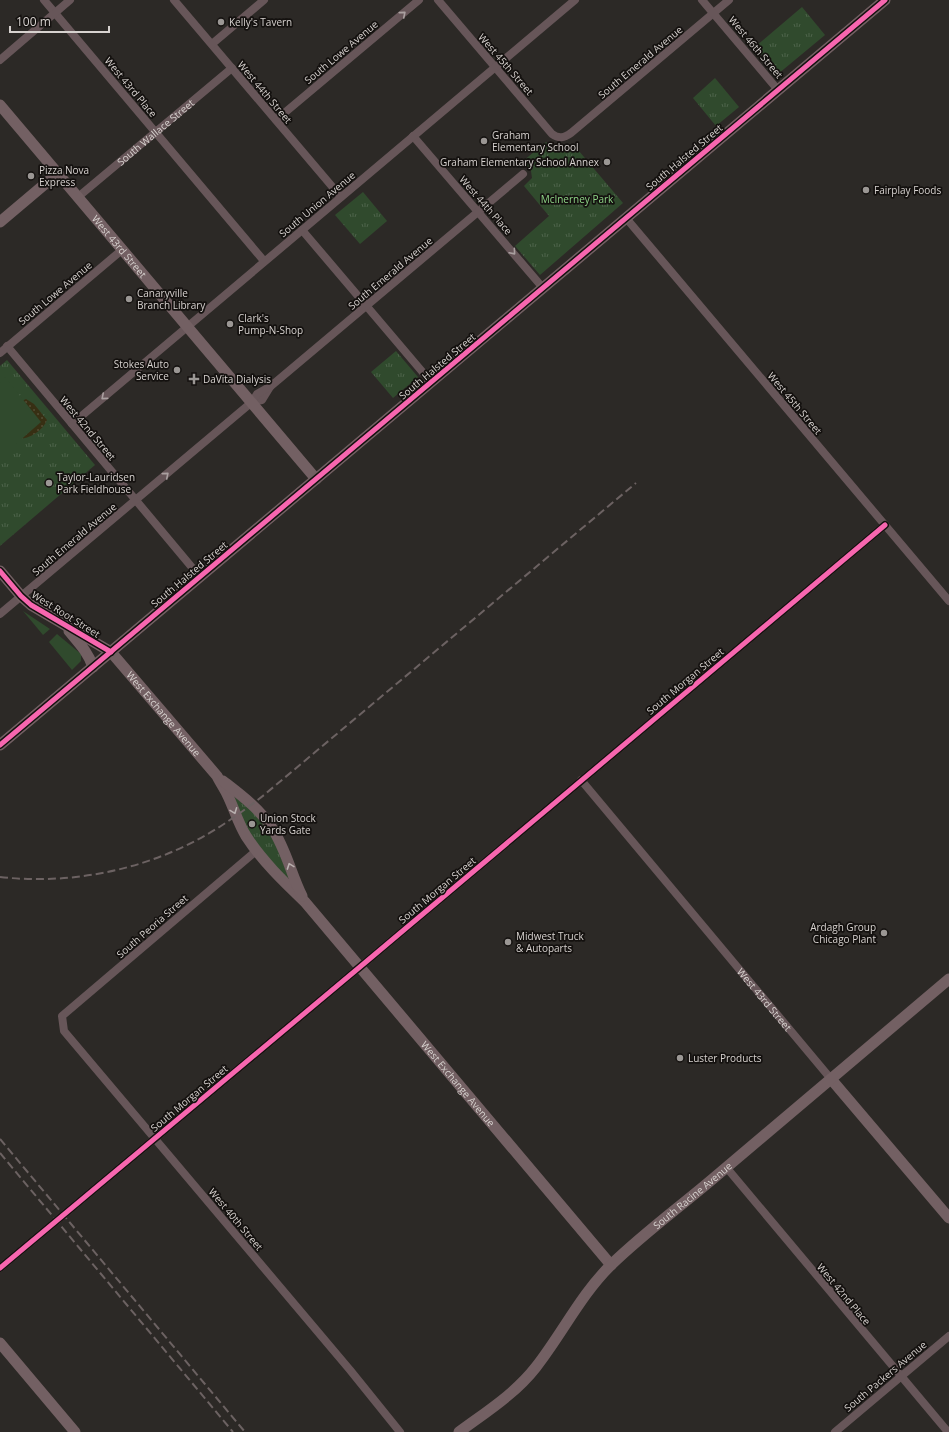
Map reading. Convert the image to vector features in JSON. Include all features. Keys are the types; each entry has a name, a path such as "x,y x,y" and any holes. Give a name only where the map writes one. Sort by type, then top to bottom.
{"street":[{"name":"West 43rd Place","path":"44,0 264,261"},
{"path":"0,60 70,0"},
{"name":"West 44th Street","path":"174,0 341,196"},
{"path":"212,44 264,0"},
{"name":"South Lowe Avenue","path":"276,120 420,0"},
{"name":"West 45th Street","path":"438,0 552,134 556,137 562,138"},
{"name":"South Union Avenue","path":"72,424 575,0"},
{"name":"West 46th Street","path":"702,0 778,90"},
{"name":"South Emerald Avenue","path":"562,138 571,133 729,0"},
{"name":"South Halsted Street","path":"0,745 885,0"},
{"name":"South Wallace Street","path":"78,197 232,68"},
{"name":"West 43rd Street","path":"0,104 316,479"},
{"name":"West 44th Place","path":"413,136 543,288"},
{"path":"0,222 58,173"},
{"name":"South Emerald Avenue","path":"0,614 252,402 262,400 271,386 523,174"},
{"name":"West 45th Street","path":"626,218 949,601"},
{"path":"302,230 431,382"},
{"name":"South Lowe Avenue","path":"0,352 123,249"},
{"name":"West 42nd Street","path":"8,346 200,577"},
{"name":"South Morgan Street","path":"0,1268 360,967 885,524"},
{"name":"West Root Street","path":"0,571 21,596 41,612 110,652"},
{"path":"62,624 82,645 89,656 93,667"},
{"name":"West Exchange Avenue","path":"110,652 217,776 252,804 273,828 284,849 305,902"},
{"name":"West Exchange Avenue","path":"217,776 227,794 235,816 245,835 256,851 282,880 305,902 611,1264"},
{"name":"West 43rd Street","path":"581,780 949,1218"},
{"name":"South Peoria Street","path":"62,1016 256,851"},
{"name":"South Racine Avenue","path":"459,1432 506,1398 523,1382 536,1366 580,1302 611,1264 949,979"},
{"name":"West 40th Street","path":"62,1016 64,1030 350,1370 400,1432"},
{"name":"West 42nd Place","path":"726,1167 948,1432"},
{"name":"South Packers Avenue","path":"835,1432 949,1336"},
{"path":"0,1343 75,1432"}],"green space":[{"path":"802,7 825,35 778,74 755,47"},
{"path":"715,78 739,107 716,126 693,98"},
{"name":"McInerney Park","path":"546,142 549,145 559,149 566,148 573,144 623,203 540,275 515,246 549,216 524,186 532,178 531,171 527,166 517,166"},
{"path":"363,192 387,221 360,244 335,215"},
{"path":"396,351 418,377 393,398 371,372"},
{"path":"7,360 95,465 0,546 0,366"},
{"path":"5,377 41,422 0,458 0,383"},
{"path":"23,611 50,629 43,635"},
{"path":"57,634 81,654 81,661 72,670 49,642"},
{"path":"233,797 253,812 268,830 277,847 289,878 287,879 253,841"}],"sand":[{"path":"26,399 34,404 47,420 36,433 23,439 18,439 22,401"}],"railway":[{"path":"0,877 54,879 107,872 133,866 158,857 183,847 206,835 236,816 264,795 636,483"},
{"path":"0,1139 245,1432"},
{"path":"0,1153 233,1432"}],"cycle path":[{"path":"0,745 885,0"},
{"path":"0,1268 885,525"},
{"path":"0,571 21,596 31,605 111,652"}],"place":[{"name":"Kelly's Tavern","path":"221,22"},
{"name":"Graham Elementary School","path":"484,141"},
{"name":"Graham Elementary School Annex","path":"607,162"},
{"name":"Pizza Nova Express","path":"31,176"},
{"name":"Fairplay Foods","path":"866,190"},
{"name":"Canaryville Branch Library","path":"129,299"},
{"name":"Clark's Pump-N-Shop","path":"230,324"},
{"name":"Stokes Auto Service","path":"177,370"},
{"name":"DaVita Dialysis","path":"194,379"},
{"name":"Taylor-Lauridsen Park Fieldhouse","path":"49,483"},
{"name":"Union Stock Yards Gate","path":"252,824"},
{"name":"Ardagh Group Chicago Plant","path":"884,933"},
{"name":"Midwest Truck & Autoparts","path":"508,942"},
{"name":"Luster Products","path":"680,1058"}]}
